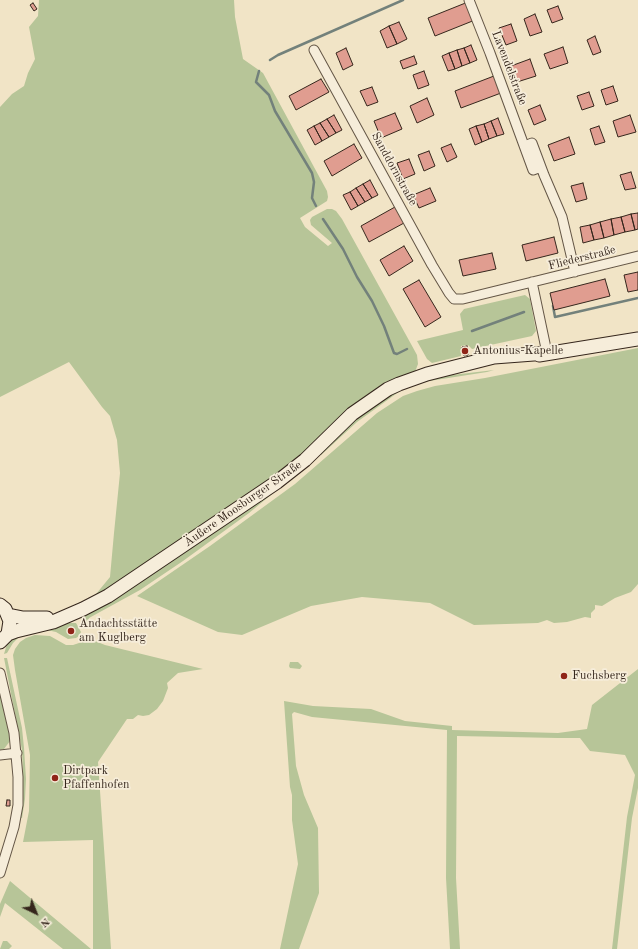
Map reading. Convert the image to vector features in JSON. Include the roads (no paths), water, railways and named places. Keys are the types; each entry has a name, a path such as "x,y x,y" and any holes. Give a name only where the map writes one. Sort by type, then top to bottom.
{"street":[{"name":"Lavendelstraße","path":"469,0 490,52 533,170 541,167 562,217 575,272"},
{"name":"Sanddornstraße","path":"314,50 432,265 454,299"},
{"name":"Fliederstraße","path":"454,299 463,299 638,256"},
{"path":"532,282 547,353"},
{"name":"Äußere Moosburger Straße","path":"4,638 23,629 41,625 67,616 108,596 277,482 308,457 352,414 374,398 399,384 433,373 496,365 547,353 638,339"},
{"name":"Äußere Moosburger Straße","path":"4,610 23,618 67,616"},
{"name":"Äußere Moosburger Straße","path":"4,610 10,628 4,638"},
{"path":"0,673 14,733 17,753 18,804 10,844 0,873"},
{"path":"0,755 17,753"}],"waterway":[{"path":"270,60 278,55 403,0"},
{"path":"259,71 256,82 269,95 275,111 312,173 314,182 312,198 316,206"},
{"path":"323,219 343,249 357,277 372,301 384,326 394,353 397,354 407,349"},
{"path":"553,306 555,317 638,298"},
{"path":"472,331 524,312"}],"place":[{"name":"Antonius-Kapelle","path":"465,351"},
{"name":"Andachtsstätte am Kuglberg","path":"71,631"},
{"name":"Fuchsberg","path":"564,676"},
{"name":"Dirtpark Pfaffenhofen","path":"55,778"}]}
